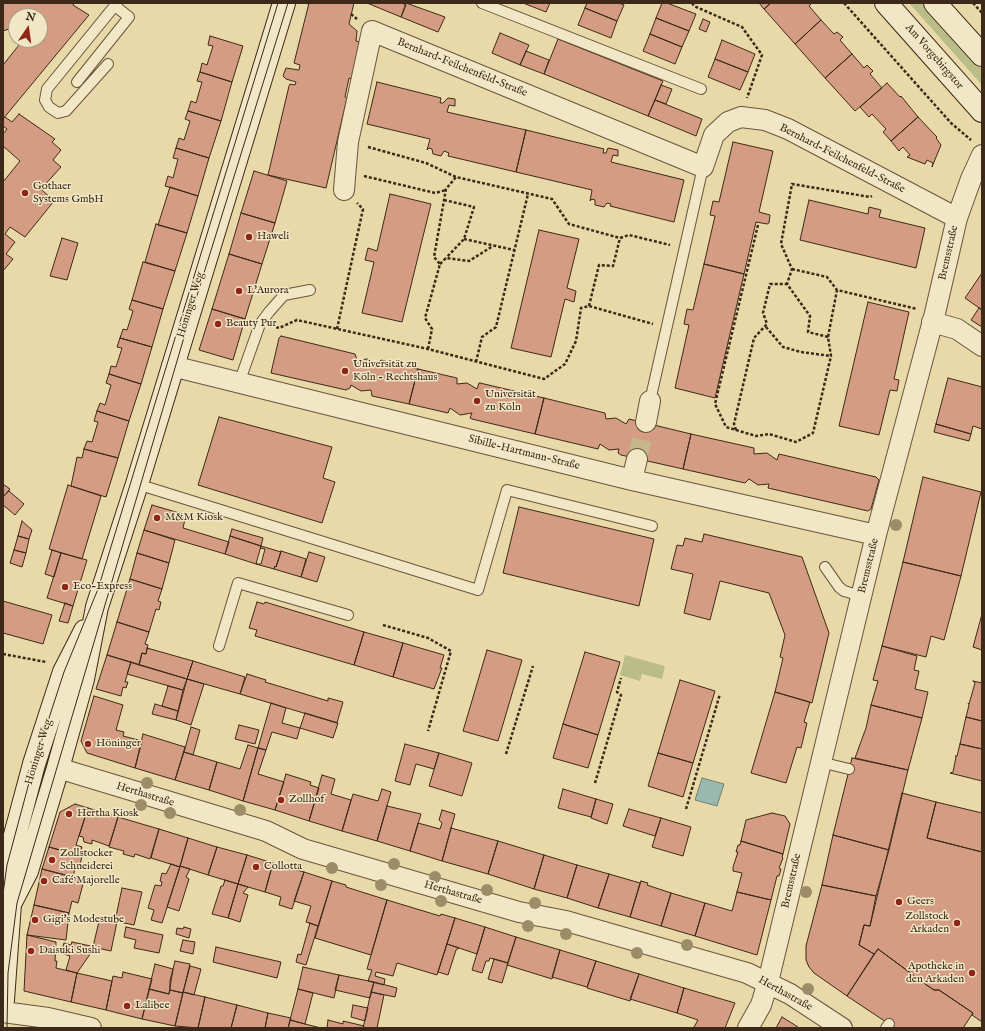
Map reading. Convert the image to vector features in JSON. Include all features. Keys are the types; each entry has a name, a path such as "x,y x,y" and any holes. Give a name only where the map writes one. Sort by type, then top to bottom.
{"street":[{"name":"Höninger Weg","path":"7,903 27,871 83,679 97,607 137,484 284,3"},
{"name":"Am Vorgebirgstor","path":"886,3 982,111"},
{"path":"935,3 982,55"},
{"name":"Bernhard-Feilchenfeld-Straße","path":"345,181 348,142 372,31 703,167"},
{"path":"703,167 714,135 728,122 741,117"},
{"name":"Bernhard-Feilchenfeld-Straße","path":"741,117 765,120 788,129 957,218"},
{"name":"Bremsstraße","path":"748,1028 761,1005 768,982 876,535 933,318 957,218 971,179 979,150"},
{"path":"933,318 957,329 982,346"},
{"name":"Sibille-Hartmann-Straße","path":"172,366 632,480 876,535"},
{"path":"646,422 650,401"},
{"path":"632,480 637,459"},
{"name":"Höninger Weg","path":"3,1000 7,865 34,764 64,672 97,607"},
{"name":"Herthastraße","path":"58,768 266,831 304,849 519,912 566,921 740,971 768,982 842,1028"},
{"path":"3,1012 48,1018 91,1028"}],"lane":[{"path":"482,3 701,89"},
{"path":"77,82 129,17 116,5 47,90 45,100 49,107 58,113 66,111 108,64"},
{"path":"650,401 703,167"},
{"path":"239,383 260,324 284,295 310,290"},
{"path":"137,484 478,590 506,490 652,526"},
{"path":"825,568 839,587 844,591 861,596"},
{"path":"219,646 238,583 348,615"},
{"path":"820,762 849,769"}],"path":[{"path":"692,3 694,6 742,27 762,55 741,117"},
{"path":"844,3 952,123 979,150"},
{"path":"973,3 982,13"},
{"path":"348,142 426,163 456,177 552,199 569,224 620,238 629,235 685,248"},
{"path":"345,181 435,194 446,189 456,177"},
{"path":"787,284 792,269 781,244 792,184 870,197 886,180"},
{"path":"337,329 363,210 345,181"},
{"path":"440,264 434,257 446,189"},
{"path":"476,362 482,337 496,327 528,194"},
{"path":"428,349 432,329 425,318 440,264 464,239 474,206 444,200"},
{"path":"758,225 716,404 726,427 756,436 770,434 796,442 813,433 831,356 828,337 837,290"},
{"path":"589,306 599,265 613,266 620,238"},
{"path":"464,239 514,250"},
{"path":"446,258 470,261 494,246"},
{"path":"792,269 827,277 837,290 933,318"},
{"path":"787,284 770,284 763,313 767,324 766,327 783,347 801,352 831,356"},
{"path":"787,284 810,316 808,332 828,337"},
{"path":"260,324 279,328 297,320 428,349 544,379 565,364 576,341 581,308 589,306 667,328"},
{"path":"736,430 734,424 754,338 766,327"},
{"path":"383,625 428,638 451,651 428,731"},
{"path":"3,654 53,664 64,672"},
{"path":"506,754 533,666"},
{"path":"595,783 621,695 617,692 621,678"},
{"path":"686,809 720,694"}],"green space":[{"path":"909,3 924,3 982,67 982,85"},
{"path":"625,655 665,666 662,679 642,674 640,681 620,675"}],"water":[{"path":"702,778 724,784 717,806 695,800"}],"building":[{"path":"3,3 74,3 73,5 89,15 3,119 3,65 17,48 48,48 48,8 8,8 8,29 3,31"},
{"path":"309,3 354,3 349,24 357,31 356,41 360,42 352,79 349,78 345,97 347,98 326,188 268,175 289,86 290,84 295,85 296,82 286,79 283,76 286,68 299,70 300,65 294,63"},
{"path":"367,3 402,3 406,5 401,17"},
{"path":"406,3 445,17 438,32 401,17"},
{"path":"523,3 550,3 546,12"},
{"path":"587,3 619,3 624,5 617,21 585,8"},
{"path":"662,3 667,3 696,14 689,31 656,18"},
{"path":"759,3 771,3 764,9"},
{"path":"771,3 812,3 809,6 821,20 795,44 764,9"},
{"path":"585,8 617,21 611,38 578,25"},
{"path":"656,18 689,31 682,47 650,34"},
{"path":"703,19 710,22 706,32 699,29"},
{"path":"821,20 834,34 837,32 843,37 840,40 852,54 825,78 795,44"},
{"path":"500,33 529,45 520,65 492,53"},
{"path":"650,34 682,47 675,64 643,51"},
{"path":"210,36 243,46 232,82 200,72 202,63 207,65 213,46 208,45"},
{"path":"558,39 663,81 648,116 544,74"},
{"path":"722,40 755,54 748,72 715,59"},
{"path":"526,51 549,60 544,74 520,65"},
{"path":"852,54 864,68 867,65 873,71 870,74 882,88 855,111 825,78"},
{"path":"715,59 748,72 740,90 708,77"},
{"path":"200,72 232,82 221,121 188,111 191,101 196,103 202,82 197,81"},
{"path":"377,82 441,98 440,103 443,103 448,98 455,99 455,106 449,105 447,112 526,130 516,172 448,156 449,153 444,151 441,156 433,154 432,149 429,148 427,150 430,139 367,124"},
{"path":"887,83 900,97 901,96 918,117 891,141 883,132 886,129 872,114 869,117 860,107"},
{"path":"661,85 672,89 666,104 655,100"},
{"path":"655,100 702,119 696,136 648,116"},
{"path":"188,111 221,121 209,158 176,148 179,138 184,140 190,121 185,119"},
{"name":"Gothaer Systems GmbH","path":"19,114 55,139 52,142 61,150 53,160 61,167 41,189 54,201 25,237 10,227 5,234 15,242 6,254 13,259 3,271 3,182 20,161 3,146 3,134 7,129 3,126 3,119 5,117 12,122"},
{"path":"918,117 937,137 936,138 941,145 932,167 933,163 927,160 925,164 907,157 910,155 903,147 899,151 891,141"},
{"path":"526,130 604,149 603,153 606,153 608,148 618,150 618,156 613,155 611,162 684,180 674,222 610,206 611,204 607,203 604,207 595,205 595,200 592,199 590,201 592,190 516,172"},
{"path":"733,142 773,151 759,212 770,215 769,223 756,222 744,274 704,264 715,216 710,215 713,201 719,202"},
{"path":"176,148 209,158 198,196 165,186 168,176 173,178 178,159 173,158"},
{"path":"254,171 287,181 275,223 241,213"},
{"path":"170,187 198,196 187,233 158,225"},
{"path":"390,194 431,204 402,322 362,313 374,262 365,260 368,248 377,251"},
{"path":"809,200 868,214 869,207 881,210 879,217 925,228 916,268 800,240"},
{"path":"241,213 275,223 262,264 229,254"},
{"path":"156,224 187,233 175,271 145,262"},
{"path":"539,230 579,239 567,288 576,291 574,302 565,299 551,357 511,348"},
{"path":"62,238 78,243 67,280 50,276"},
{"path":"229,254 262,264 245,319 212,309"},
{"path":"143,262 175,271 163,309 132,300"},
{"path":"704,264 744,274 715,398 675,388 689,325 684,324 687,309 693,310"},
{"path":"982,273 982,310 965,298"},
{"path":"132,300 163,309 152,347 120,338 123,329 127,330 133,311 129,309"},
{"path":"868,302 909,312 894,379 899,380 897,391 890,390 879,435 839,426"},
{"path":"979,308 982,310 982,327 971,320"},
{"path":"212,309 245,319 233,360 199,350"},
{"name":"Universität zu Köln - Rechtshaus","path":"281,336 355,354 357,360 368,359 377,365 381,360 418,369 409,404 372,396 371,390 361,391 351,385 350,388 346,390 271,373 279,338"},
{"path":"120,338 152,347 141,384 109,374 111,366 116,367 122,348 117,347"},
{"name":"Universität zu Köln","path":"418,369 457,378 457,384 467,383 477,389 480,383 544,398 535,434 472,419 470,418 472,413 460,415 450,408 448,413 409,404"},
{"path":"109,374 141,384 129,421 97,411 100,403 105,405 111,385 106,383"},
{"path":"948,378 982,387 982,429 973,426 971,434 936,424"},
{"path":"544,398 605,413 606,419 616,418 626,424 629,419 691,434 683,469 621,455 618,453 619,449 609,450 600,444 598,449 535,434"},
{"path":"97,411 129,421 118,458 84,449 87,441 92,442 98,422 94,421"},
{"path":"219,417 332,447 323,478 335,482 322,523 198,485"},
{"path":"936,424 971,434 969,441 934,432"},
{"path":"691,434 754,448 754,454 767,453 777,460 779,454 876,477 879,480 871,509 868,511 768,488 769,484 758,485 749,479 745,483 683,469"},
{"path":"84,449 118,458 106,497 71,486 77,457 82,458"},
{"path":"923,477 981,492 961,576 903,562"},
{"path":"3,484 10,489 3,497"},
{"path":"68,485 101,496 82,559 49,549"},
{"path":"9,491 24,504 15,515 3,505 3,497"},
{"path":"152,505 186,515 183,528 229,542 225,554 144,530"},
{"path":"519,507 654,539 639,606 503,573"},
{"path":"22,521 32,530 29,539 18,536"},
{"path":"232,529 263,538 261,546 230,536"},
{"path":"144,530 175,540 169,563 137,553"},
{"path":"704,534 802,557 829,633 812,703 775,692 783,658 780,657 785,635 769,593 720,581 710,620 684,613 693,574 671,569 677,545 683,546 685,538 702,542"},
{"path":"18,536 29,539 26,553 14,550"},
{"path":"230,536 261,546 256,564 225,554"},
{"path":"261,546 281,552 274,569 256,564 261,564 265,549 260,548"},
{"path":"14,550 26,553 22,567 10,563"},
{"path":"52,550 61,553 54,577 45,574"},
{"path":"281,551 306,559 301,577 274,569"},
{"path":"309,552 325,557 317,582 301,577"},
{"name":"Eco-Express","path":"61,553 87,560 73,606 47,598"},
{"path":"137,553 169,563 162,589 130,579"},
{"path":"903,562 961,576 944,640 931,636 926,657 882,646"},
{"path":"130,579 162,589 158,601 161,602 159,610 156,609 149,632 117,622"},
{"path":"3,601 52,615 43,644 3,633"},
{"path":"257,602 264,604 265,602 364,632 354,665 255,636 257,630 249,628"},
{"path":"65,603 73,606 68,623 59,621"},
{"path":"982,614 982,650 973,647"},
{"path":"117,622 149,632 145,644 148,645 146,654 142,653 139,665 107,655"},
{"path":"364,632 403,643 393,677 354,665"},
{"path":"403,643 444,655 440,668 442,668 434,689 393,677"},
{"path":"882,646 917,656 914,670 919,671 915,689 928,692 922,718 871,705 878,681 873,680"},
{"path":"147,648 193,661 187,679 139,665 142,653 146,654"},
{"path":"487,650 522,660 498,741 463,731"},
{"path":"585,652 620,662 598,735 563,724"},
{"path":"107,655 131,662 125,682 128,682 126,688 123,687 121,696 96,689"},
{"path":"193,661 245,677 240,694 187,679"},
{"path":"131,662 187,679 183,690 127,674"},
{"path":"247,674 266,680 265,682 328,701 328,698 343,702 337,723 240,694"},
{"path":"187,679 204,684 191,725 176,720"},
{"path":"680,680 715,691 693,763 658,753"},
{"path":"973,681 982,683 982,721 966,717 969,705 968,703 969,704 975,683"},
{"path":"168,686 183,690 178,711 162,706"},
{"path":"775,692 810,702 804,722 807,723 801,748 797,747 786,783 751,773"},
{"path":"94,696 123,705 116,730 124,732 123,736 142,741 135,768 87,753 81,741"},
{"path":"271,703 286,708 282,723 300,728 297,739 272,732 266,750 258,748"},
{"path":"155,704 178,711 176,720 152,714"},
{"path":"871,705 922,718 908,770 855,758 866,728"},
{"path":"305,713 338,723 333,738 300,728"},
{"path":"966,717 982,721 982,749 960,744"},
{"path":"563,724 598,735 588,768 553,758"},
{"path":"239,725 259,730 255,744 235,739"},
{"path":"191,727 200,730 193,755 184,752"},
{"path":"143,734 185,747 175,780 135,768"},
{"path":"405,744 439,753 434,769 416,764 410,785 395,781"},
{"path":"960,744 982,749 982,781 950,773 953,772 955,756 957,756"},
{"path":"248,745 258,748 243,801 209,790 217,762 240,769"},
{"path":"258,748 266,750 258,774 284,782 275,810 243,801"},
{"path":"184,752 217,762 209,790 175,780"},
{"path":"439,753 472,763 462,796 429,786"},
{"path":"658,753 693,763 683,797 648,786"},
{"path":"852,758 908,770 889,850 833,835"},
{"path":"286,774 311,782 310,785 319,788 309,821 275,810"},
{"path":"322,775 335,779 331,794 351,800 342,831 309,821"},
{"path":"382,789 391,792 377,841 342,831 353,794 378,801"},
{"path":"563,789 596,799 591,817 558,808"},
{"path":"902,793 936,802 927,838 982,852 982,1022 972,1015 973,1013 939,990 934,990 928,986 878,949 874,954 859,945 864,925 870,926"},
{"path":"596,799 613,804 607,824 591,818"},
{"path":"936,802 982,813 982,852 927,838"},
{"path":"75,804 88,808 76,845 82,847 80,856 49,847 60,812"},
{"path":"387,806 421,814 410,851 377,841"},
{"path":"88,808 118,817 109,846 92,840 92,844 84,842 83,837 79,836"},
{"path":"629,809 661,818 655,836 623,826"},
{"path":"442,810 455,814 442,861 410,851 418,823 440,829 442,823 439,820"},
{"path":"772,813 785,816 790,824 783,854 741,841 746,820"},
{"path":"118,817 159,829 150,859 135,854 134,857 123,854 124,851 109,847"},
{"path":"661,818 691,827 683,856 652,847"},
{"path":"451,828 498,841 488,874 442,861"},
{"path":"159,829 188,838 180,867 151,858"},
{"path":"833,835 889,850 876,896 822,885"},
{"path":"188,838 217,847 208,875 180,866"},
{"path":"498,841 544,855 534,889 488,874"},
{"path":"741,841 783,854 779,868 781,869 779,876 777,876 771,900 737,892 742,873 733,871 733,867 738,852 736,852 738,845 740,845"},
{"path":"49,847 82,856 80,865 76,864 73,877 42,869"},
{"path":"217,847 247,855 238,884 208,875"},
{"path":"247,855 273,863 265,892 238,884"},
{"path":"544,855 577,865 567,898 534,889"},
{"path":"273,863 304,872 292,909 279,905 281,897 265,892"},
{"path":"171,864 180,867 162,923 151,920 154,910 148,908 155,885 161,886 162,882 160,881 162,873 166,874"},
{"path":"577,865 609,874 598,908 567,898"},
{"path":"180,866 190,869 186,877 189,879 179,911 167,907"},
{"path":"42,869 84,880 78,903 72,901 69,913 34,905"},
{"path":"304,872 332,881 318,926 306,922 311,906 294,901"},
{"path":"609,874 640,883 630,917 598,908"},
{"path":"225,880 238,884 228,918 212,914 221,886 223,886"},
{"path":"332,881 387,900 371,955 315,938"},
{"path":"641,881 648,883 647,885 671,893 661,926 630,917"},
{"path":"238,884 248,887 243,893 248,895 240,922 228,918"},
{"path":"822,885 876,896 870,926 864,925 859,945 874,954 847,996 814,973 806,960 806,946"},
{"path":"122,888 142,892 134,925 115,921"},
{"path":"737,892 771,900 757,955 695,936 705,903 732,911"},
{"path":"671,893 705,903 695,936 661,926"},
{"path":"387,900 440,916 441,914 455,918 437,975 397,963 393,976 376,972 375,976 385,979 384,985 368,981 372,970 367,969"},
{"path":"34,905 69,913 66,940 27,935"},
{"path":"100,917 117,922 111,951 93,947"},
{"path":"455,918 485,927 477,954 447,944"},
{"path":"310,923 318,926 306,965 296,962 298,954 301,955"},
{"path":"126,927 163,935 159,953 134,948 136,940 124,937"},
{"path":"184,927 191,929 189,938 176,934 177,928 183,929"},
{"path":"485,927 516,937 508,963 490,958 489,961 486,961 482,973 472,970"},
{"path":"27,935 56,942 56,968 77,973 71,1002 24,991"},
{"path":"516,937 560,950 552,979 507,965"},
{"path":"183,940 195,942 193,954 180,951"},
{"path":"72,942 95,947 77,973 66,970 70,956 61,953 64,943 71,945"},
{"path":"447,944 459,948 456,950 448,975 438,972"},
{"path":"216,947 281,962 277,978 213,962"},
{"path":"878,949 928,986 934,990 939,990 973,1013 963,1028 895,1028 847,996"},
{"path":"560,950 596,961 587,987 552,977"},
{"path":"494,959 508,963 502,983 488,979"},
{"path":"175,961 190,964 183,993 170,990 170,981"},
{"path":"596,961 639,974 630,1001 587,988"},
{"path":"155,964 173,969 169,994 149,989"},
{"path":"190,966 201,969 194,995 183,992"},
{"path":"303,967 339,975 334,998 298,989"},
{"path":"123,972 152,979 142,1019 106,1010 113,976 122,978"},
{"path":"77,973 112,981 106,1010 71,1002"},
{"path":"639,974 684,988 677,1013 630,999"},
{"path":"339,975 374,982 370,998 335,990"},
{"path":"374,982 397,988 395,997 371,992"},
{"path":"684,988 735,1003 725,1028 696,1028 694,1027 698,1020 677,1013"},
{"path":"149,989 169,994 170,990 183,993 175,1026 142,1019"},
{"path":"298,989 313,993 305,1024 290,1020"},
{"path":"183,992 205,997 198,1028 175,1026"},
{"path":"371,992 384,995 377,1028 363,1028"},
{"path":"205,997 237,1005 231,1028 198,1028"},
{"path":"237,1005 268,1013 265,1028 231,1028"},
{"path":"353,1005 368,1008 365,1021 351,1017"},
{"path":"268,1013 291,1018 288,1028 265,1028"},
{"path":"782,1017 798,1027 798,1028 776,1028"},
{"path":"290,1020 305,1024 321,1028 288,1028"},
{"path":"328,1020 343,1024 343,1021 364,1026 363,1028 327,1028"}],"tunnel":[{"path":"637,459 646,422"}],"tram line":[{"path":"3,894 7,865 34,764 64,672 98,589 278,3"},
{"path":"7,1028 8,973 17,903 185,334 288,3"}],"place":[{"name":"Gothaer Systems GmbH","path":"25,193"},
{"name":"Haweli","path":"249,237"},
{"name":"L'Aurora","path":"239,291"},
{"name":"Beauty Pur","path":"218,324"},
{"name":"Universität zu Köln - Rechtshaus","path":"345,371"},
{"name":"Universität zu Köln","path":"477,401"},
{"name":"M&M Kiosk","path":"157,518"},
{"name":"Eco-Express","path":"65,587"},
{"name":"Höninger","path":"88,744"},
{"name":"Zollhof","path":"281,800"},
{"name":"Hertha Kiosk","path":"69,814"},
{"name":"Zollstocker Schneiderei","path":"52,860"},
{"name":"Collotta","path":"256,867"},
{"name":"Café Majorelle","path":"44,881"},
{"name":"Geers","path":"899,902"},
{"name":"Gigi's Modestube","path":"35,920"},
{"name":"Zollstock Arkaden","path":"957,923"},
{"name":"Daisuki Sushi","path":"31,951"},
{"name":"Apotheke in den Arkaden","path":"972,973"},
{"name":"Lalibee","path":"127,1006"}]}
